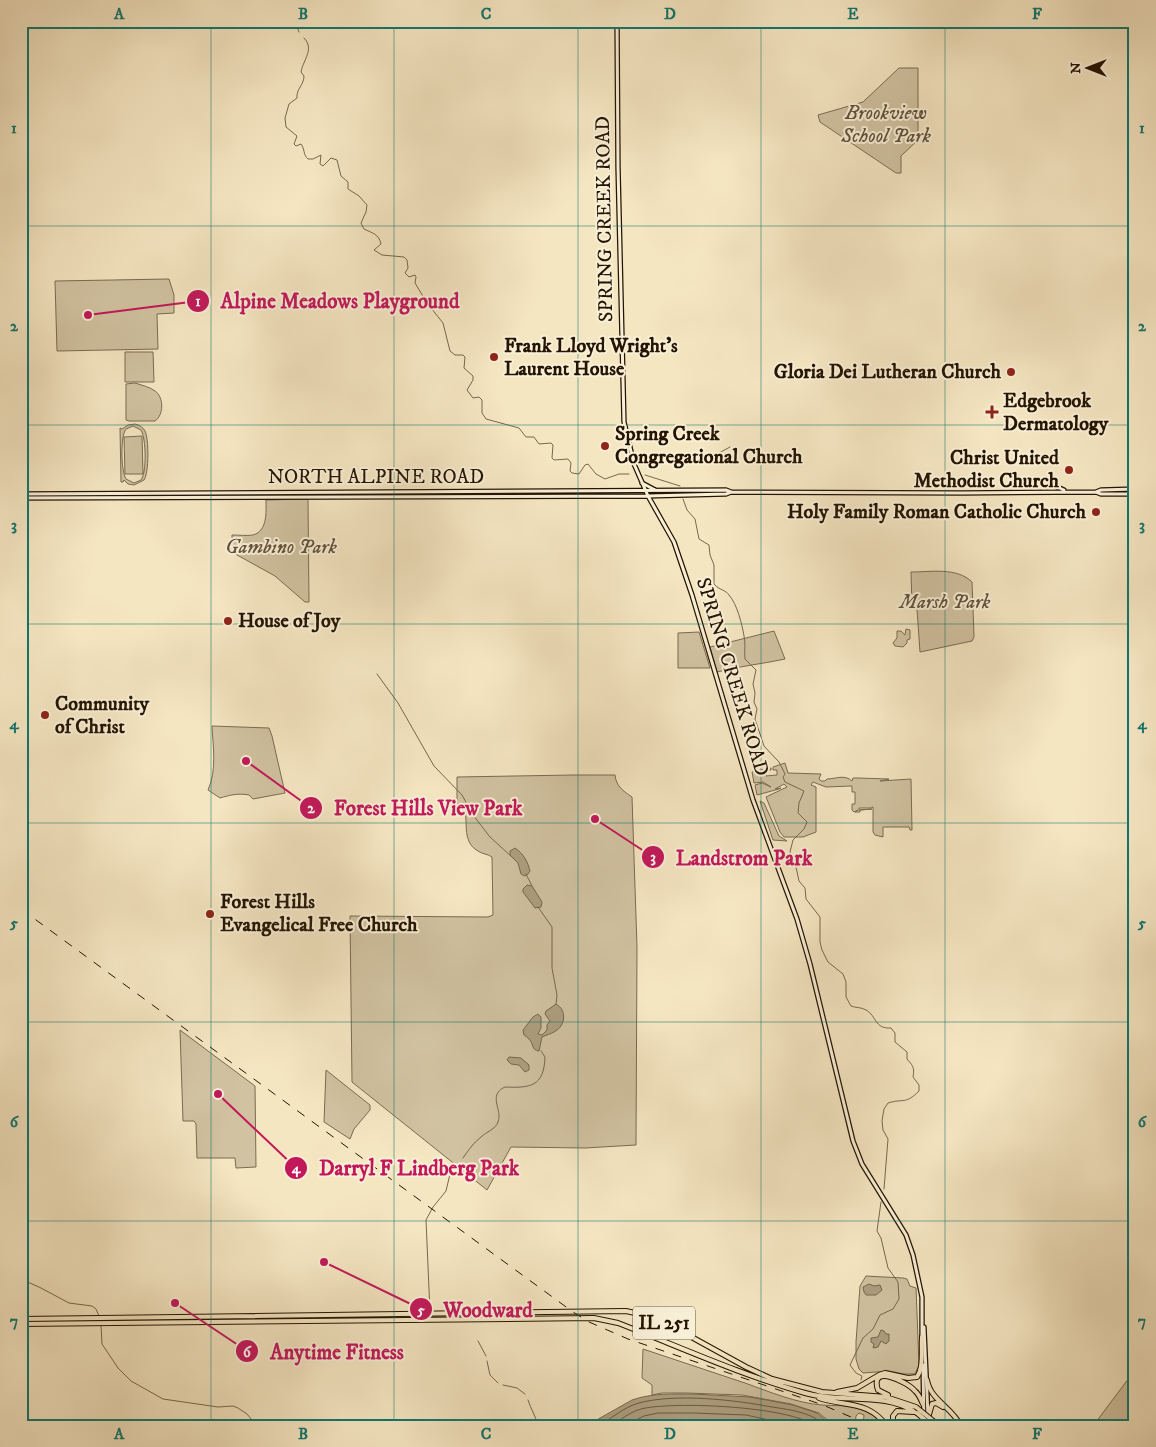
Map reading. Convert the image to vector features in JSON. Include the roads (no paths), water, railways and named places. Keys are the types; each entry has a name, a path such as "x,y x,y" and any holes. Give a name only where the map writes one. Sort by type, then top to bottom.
{"main road":[{"name":"SPRING CREEK ROAD","path":"617,21 618,167 624,422 630,450 648,496 673,538 754,800 797,919 810,964 853,1141 862,1164 906,1235 913,1255 921,1286 928,1426"},
{"path":"1051,481 1054,485 1067,492"},
{"path":"642,483 658,491"},
{"name":"NORTH ALPINE ROAD","path":"21,494 726,490 731,492 961,493 1135,490"},
{"name":"NORTH ALPINE ROAD","path":"21,498 648,496 726,494 731,492"},
{"name":"NORTH ALPINE ROAD","path":"1096,492 1101,494 1135,494"},
{"name":"IL 251","path":"103,1321 626,1311 666,1323 746,1367 772,1379 835,1394 886,1397 914,1406 938,1425"},
{"name":"IL 251","path":"21,1319 103,1321 594,1318 618,1323 766,1381 807,1394 844,1399 884,1401 903,1406 916,1413 932,1426"},
{"name":"IL 251","path":"21,1324 97,1321"},
{"name":"SPRING CREEK ROAD","path":"923,1322 924,1426"},
{"path":"793,1385 828,1391 846,1391 857,1388 886,1373 912,1378 920,1372 922,1337"},
{"path":"914,1406 907,1401 882,1393 877,1386 879,1379 888,1376 907,1384 915,1390 923,1404"},
{"path":"927,1380 933,1395 951,1411 960,1426"},
{"path":"807,1394 825,1400 866,1407 879,1416 887,1426"},
{"path":"928,1418 932,1404 941,1404 950,1412 960,1426"},
{"path":"893,1426 893,1416 897,1411 916,1413"}],"water":[{"path":"515,848 523,855 528,864 530,871 525,876 521,874 518,863 510,855 510,851"},
{"path":"527,885 532,886 542,902 541,907 535,908 523,892"},
{"path":"556,1004 562,1010 563,1022 553,1033 542,1037 539,1051 536,1050 524,1035 523,1030 533,1017 538,1014 541,1017 541,1028 538,1034 542,1035 547,1030 547,1025 550,1021 545,1014 546,1011"},
{"path":"509,1057 521,1058 529,1065 529,1070 525,1072 519,1065 511,1064 507,1060"},
{"path":"869,1284 874,1286 880,1285 882,1290 876,1295 866,1295 863,1287"},
{"path":"881,1330 889,1334 889,1341 886,1344 881,1341 878,1347 873,1348 874,1344 871,1342 871,1338 878,1337"},
{"path":"662,1394 750,1397 793,1405 817,1413 833,1426 586,1426 632,1400"}],"waterway":[{"path":"295,21 299,32"},
{"path":"304,38 308,46 301,72 304,79 297,98 289,104 285,118 286,127 297,136 294,144 296,146 301,144 308,159 321,155 320,164 323,166 331,158 337,160 341,176 348,182 348,189 359,196 367,205 361,223 364,229 379,238 381,244 374,250 382,255 404,257 407,260 408,268 405,273 409,277 415,275 415,283 427,303 443,323 450,351 455,355 463,355 465,357 464,368 473,376 473,380 467,390 473,398 479,397 482,400 482,413 486,419 519,428 526,437 534,437 539,444 551,443 553,445 552,458 554,460 568,459 571,463 570,471 572,473 579,474 585,465 588,464 596,474 605,479 619,474 629,474"},
{"path":"708,459 730,447"},
{"path":"645,475 680,486"},
{"path":"683,499 687,510 695,519 699,539 709,545 714,565 714,584 728,593 739,614 745,639 745,659 756,670 753,684 754,702 757,709 755,719 764,746 779,762 785,774 783,777 785,782 804,791 799,803 798,813 807,822 804,829 793,840 790,852 799,881 805,888 806,899 820,917 820,942 822,950 828,962 843,974 846,982 846,997 851,1006 866,1010 881,1026 891,1028 895,1033 895,1042 907,1052 907,1059 913,1068 913,1077 919,1085 919,1091 911,1098 888,1103 884,1109 883,1130 888,1139 884,1189"},
{"path":"377,674 398,703 434,766 462,795 473,815 490,837 513,858"},
{"path":"526,874 532,886"},
{"path":"538,907 552,927 552,968 557,995 556,1004"},
{"path":"463,1158 471,1147 497,1124 499,1113 496,1098 500,1090 505,1087 528,1086 538,1080 544,1067 545,1057 541,1051"},
{"path":"430,1312 426,1220 433,1207 446,1191 450,1174"},
{"path":"861,1380 862,1376 856,1373 850,1365 863,1338 873,1329 880,1315 893,1309 899,1299 898,1282 888,1268 881,1238 877,1231 881,1202"},
{"path":"21,1279 69,1303 92,1306 96,1309 99,1316"},
{"path":"101,1325 102,1344 118,1368 131,1381 163,1399 218,1407 233,1406 247,1414 257,1426"},
{"path":"478,1341 486,1356"},
{"path":"487,1361 490,1375 498,1383"},
{"path":"503,1385 517,1388 525,1394"},
{"path":"528,1400 538,1426"}],"railway":[{"path":"21,909 589,1322 628,1339 823,1405 872,1426"}],"place":[{"name":"Alpine Meadows Playground","path":"88,315"},
{"name":"Frank Lloyd Wright's Laurent House","path":"494,357"},
{"name":"Gloria Dei Lutheran Church","path":"1011,372"},
{"name":"Edgebrook Dermatology","path":"992,412"},
{"name":"Spring Creek Congregational Church","path":"605,446"},
{"name":"Christ United Methodist Church","path":"1069,470"},
{"name":"Holy Family Roman Catholic Church","path":"1096,512"},
{"name":"House of Joy","path":"228,621"},
{"name":"Community of Christ","path":"45,715"},
{"name":"Forest Hills View Park","path":"246,761"},
{"name":"Landstrom Park","path":"595,819"},
{"name":"Forest Hills Evangelical Free Church","path":"210,914"},
{"name":"Darryl F Lindberg Park","path":"218,1094"},
{"name":"Woodward","path":"324,1262"},
{"name":"Anytime Fitness","path":"175,1303"}],"park label":[{"name":"Brookview School Park","path":"886,124"},
{"name":"Gambino Park","path":"281,547"},
{"name":"Marsh Park","path":"945,602"}]}
